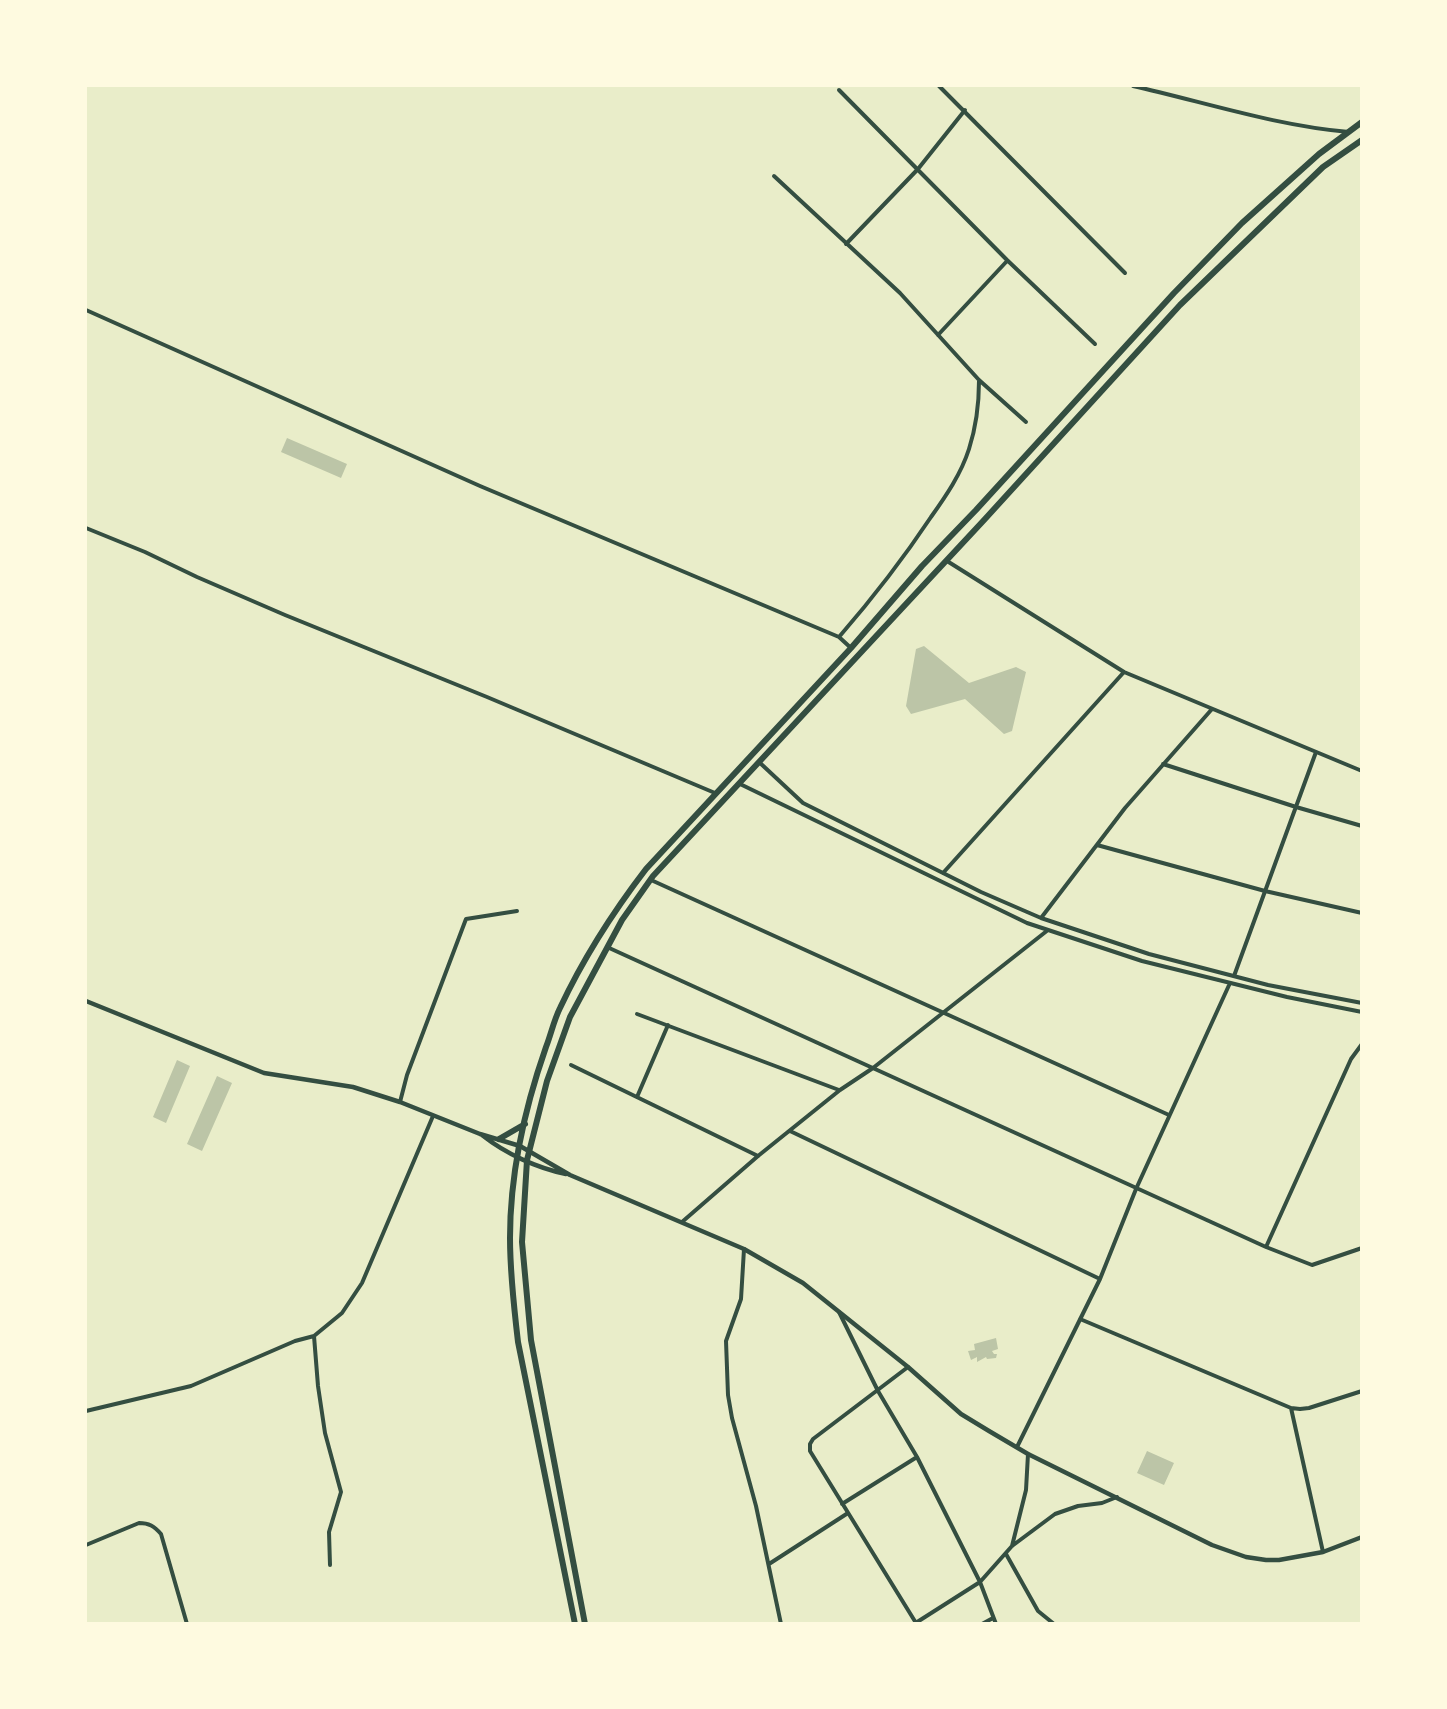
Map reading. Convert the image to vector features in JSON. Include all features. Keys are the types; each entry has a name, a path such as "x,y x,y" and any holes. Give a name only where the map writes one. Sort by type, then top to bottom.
{"main road":[{"path":"575,1623 520,1354 512,1297 510,1237 513,1184 520,1146 538,1072 560,1009 601,932 646,869 851,648 922,566 1234,231 1319,154 1362,122"},
{"path":"585,1623 531,1340 522,1242 527,1160 548,1081 570,1017 622,920 650,880 1180,305 1323,167 1362,140"},
{"path":"499,1139 525,1124"}],"street":[{"path":"939,86 1125,273"},
{"path":"1133,86 1291,124 1349,132"},
{"path":"839,90 1007,260 1095,344"},
{"path":"846,244 918,169 965,110"},
{"path":"774,176 900,293 979,380 1026,422"},
{"path":"938,335 1007,260"},
{"path":"86,310 480,486 838,638 851,648"},
{"path":"838,638 909,550 956,481 969,450 979,402 979,380"},
{"path":"86,528 285,615 716,794"},
{"path":"946,561 1125,672 1362,771"},
{"path":"943,873 1125,672"},
{"path":"1041,918 1125,808 1212,709"},
{"path":"1234,976 1316,752"},
{"path":"759,762 803,804 1041,918 1149,954 1234,976 1362,1003"},
{"path":"1163,764 1362,826"},
{"path":"739,783 1048,930 1142,961 1287,998 1362,1012"},
{"path":"1096,845 1265,891 1362,913"},
{"path":"650,880 1169,1116"},
{"path":"400,1102 407,1076 466,919 517,911"},
{"path":"682,1222 758,1156 840,1090 873,1068 1048,930"},
{"path":"607,947 1266,1247 1312,1265 1362,1248"},
{"path":"1017,1447 1100,1279 1136,1189 1230,983"},
{"path":"86,1001 264,1073 353,1087 400,1102 480,1134 520,1146 570,1175 744,1249 803,1282 908,1367 961,1414 1028,1454 1212,1545 1246,1557 1279,1560 1323,1552 1362,1537"},
{"path":"637,1014 840,1090"},
{"path":"638,1097 668,1025"},
{"path":"1266,1247 1351,1059 1362,1044"},
{"path":"571,1065 758,1156"},
{"path":"86,1411 191,1386 295,1341 314,1336 342,1313 362,1283 433,1116"},
{"path":"790,1131 1100,1279"},
{"path":"480,1134 500,1148 549,1170 570,1175"},
{"path":"744,1249 741,1299 726,1341 728,1395 756,1506 781,1623"},
{"path":"837,1309 878,1391 917,1457 980,1582 996,1623"},
{"path":"1080,1320 1291,1408 1309,1408 1362,1390"},
{"path":"314,1336 325,1432 340,1492 329,1532 330,1564"},
{"path":"908,1367 813,1439 810,1450 915,1623 980,1582 1012,1546 1056,1514 1078,1506 1102,1503 1118,1497"},
{"path":"1291,1408 1323,1552"},
{"path":"1012,1546 1026,1490 1028,1454"},
{"path":"842,1504 917,1457"},
{"path":"769,1564 848,1513"},
{"path":"86,1545 139,1522 148,1523 154,1527 161,1534 187,1623"},
{"path":"1006,1554 1038,1611 1054,1623"},
{"path":"982,1623 993,1618"}],"building":[{"path":"287,438 347,464 341,478 281,452"},
{"path":"924,646 969,683 1016,667 1026,672 1012,731 1004,734 965,699 911,714 906,706 916,649"},
{"path":"177,1060 190,1066 166,1123 153,1117"},
{"path":"217,1076 232,1083 202,1151 187,1144"},
{"path":"996,1338 998,1349 992,1351 997,1354 996,1358 987,1359 986,1357 977,1362 977,1357 971,1360 968,1351 975,1350 974,1344"},
{"path":"1147,1451 1174,1463 1164,1485 1137,1473"}]}
